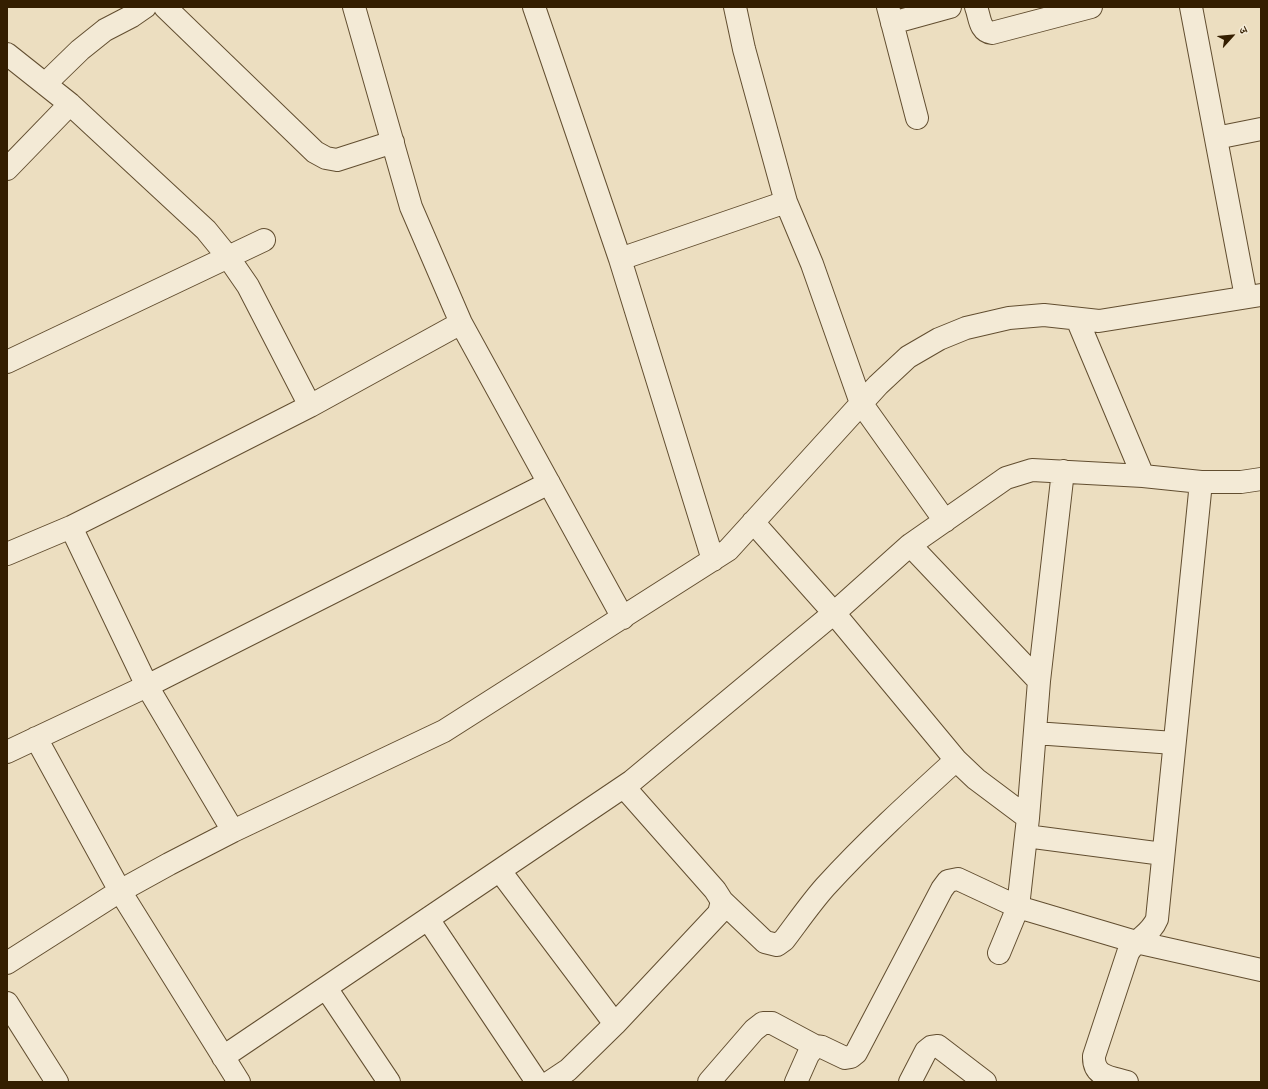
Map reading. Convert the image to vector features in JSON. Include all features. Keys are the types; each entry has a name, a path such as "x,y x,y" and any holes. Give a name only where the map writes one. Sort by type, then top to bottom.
{"street":[{"path":"45,84 80,50 105,30 132,16 145,7"},
{"path":"165,7 315,152 326,158 337,160 392,142"},
{"path":"354,7 411,207 462,324 623,618"},
{"path":"534,7 620,259 713,560"},
{"path":"735,7 744,49 786,202 812,264 861,403 945,521"},
{"path":"917,118 890,15 950,7"},
{"path":"976,7 982,29 986,32 992,33 1091,7"},
{"path":"7,963 120,891 233,831 444,731 728,550 878,385 908,356 939,339 959,331 1009,318 1044,315 1077,320 1099,321 1254,296 1216,138 1191,7"},
{"path":"7,54 70,104 206,230 228,257 248,286 310,406"},
{"path":"7,169 70,104"},
{"path":"1216,138 1261,129"},
{"path":"620,259 786,202"},
{"path":"7,362 264,240"},
{"path":"1077,320 1142,476"},
{"path":"7,554 71,527 310,406 462,324"},
{"path":"223,1057 624,787 834,613 910,545 1006,478 1032,470 1142,476 1200,482 1241,482 1261,479"},
{"path":"999,953 1018,907 1027,827 1039,681 1063,471"},
{"path":"1127,1082 1097,1071 1094,1063 1094,1056 1128,953 1136,942 1154,927 1157,919 1200,482"},
{"path":"7,752 147,686 549,483"},
{"path":"753,522 834,613 956,760 1027,827 1163,854"},
{"path":"71,527 147,686 233,831"},
{"path":"910,545 1039,681"},
{"path":"1035,733 1174,743"},
{"path":"36,738 120,891 239,1082"},
{"path":"624,787 715,890 722,901 765,942 776,945 784,940 824,889 850,860 882,828 956,760"},
{"path":"500,871 615,1024"},
{"path":"709,1082 754,1030 764,1023 772,1023 815,1046 822,1046 845,1058 851,1057 856,1053 942,889 948,881 958,879 1018,907 1136,942 1261,970"},
{"path":"550,1082 568,1070 615,1024 719,913 722,901"},
{"path":"428,919 537,1082"},
{"path":"326,988 388,1082"},
{"path":"7,1003 57,1082"},
{"path":"796,1082 808,1055 815,1046"},
{"path":"910,1082 926,1051 931,1047 938,1046 985,1082"}]}
